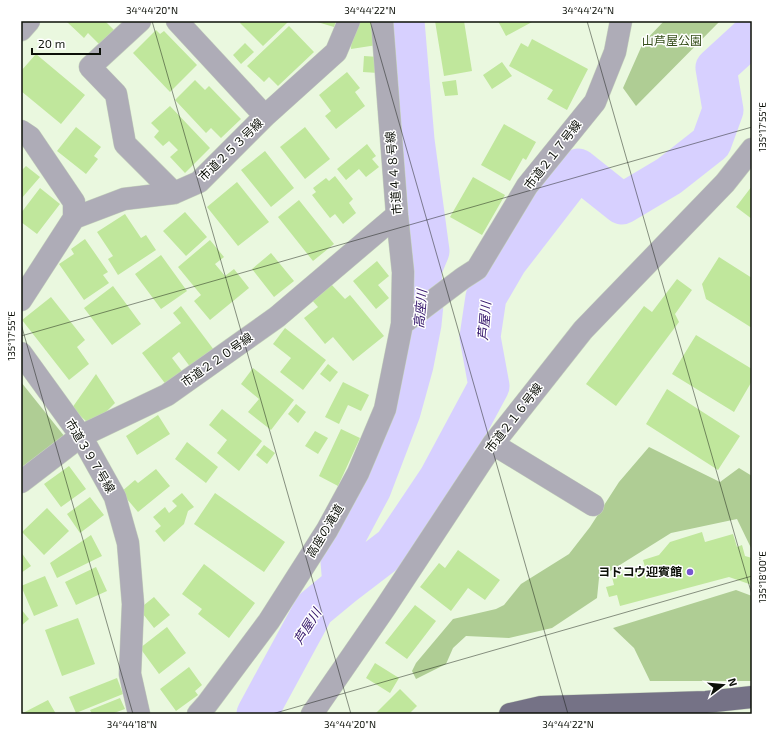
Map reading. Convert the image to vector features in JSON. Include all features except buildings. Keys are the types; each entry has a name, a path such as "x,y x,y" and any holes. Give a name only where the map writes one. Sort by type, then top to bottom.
{"main road":[{"path":"510,714 541,707 706,702 752,697"}],"street":[{"path":"21,30 29,21"},
{"path":"140,21 90,67 116,94 125,144 174,193"},
{"path":"177,21 265,116"},
{"name":"市道２５３号線","path":"74,218 124,198 174,193 198,182 265,116 336,52 349,21"},
{"name":"市道４４８号線","path":"382,21 407,320"},
{"name":"市道２１７号線","path":"407,320 477,269 527,186 595,102 615,52 621,21"},
{"path":"21,131 30,137 74,202 74,218 21,300"},
{"name":"市道２１６号線","path":"312,714 385,608 493,444 583,330 725,184 752,149"},
{"name":"市道２２０号線","path":"21,482 81,436 167,395 277,317 398,215"},
{"name":"高座の滝道","path":"198,714 269,621 327,530 358,473 385,409 407,320"},
{"name":"市道３９７号線","path":"21,353 81,436 115,497 128,543 133,604 130,674 140,714"},
{"path":"493,444 593,505"}],"green space":[{"name":"山芦屋公園","path":"664,21 720,21 636,106 623,88 643,43"},
{"path":"21,382 65,437 21,472"},
{"path":"649,447 720,482 739,468 752,476 752,550 737,519 671,533 599,578 597,598 552,628 509,638 466,636 453,648 446,664 416,679 412,671 416,663 453,619 496,609 504,605 521,584 569,554 590,527 619,482"},
{"path":"736,590 752,596 752,681 650,681 634,648 613,628"}],"waterway":[{"name":"高座川","path":"343,585 340,550 346,535 371,488 400,412 413,365 421,324 423,304 421,270 429,251 414,140 404,21"},
{"name":"芦屋川","path":"257,714 314,609 394,546 439,479 489,386 480,337 486,297 507,261 578,169 622,204 669,176 711,143 723,110 716,68 752,35"}],"place":[{"name":"ヨドコウ迎賓館","path":"690,572"}]}
